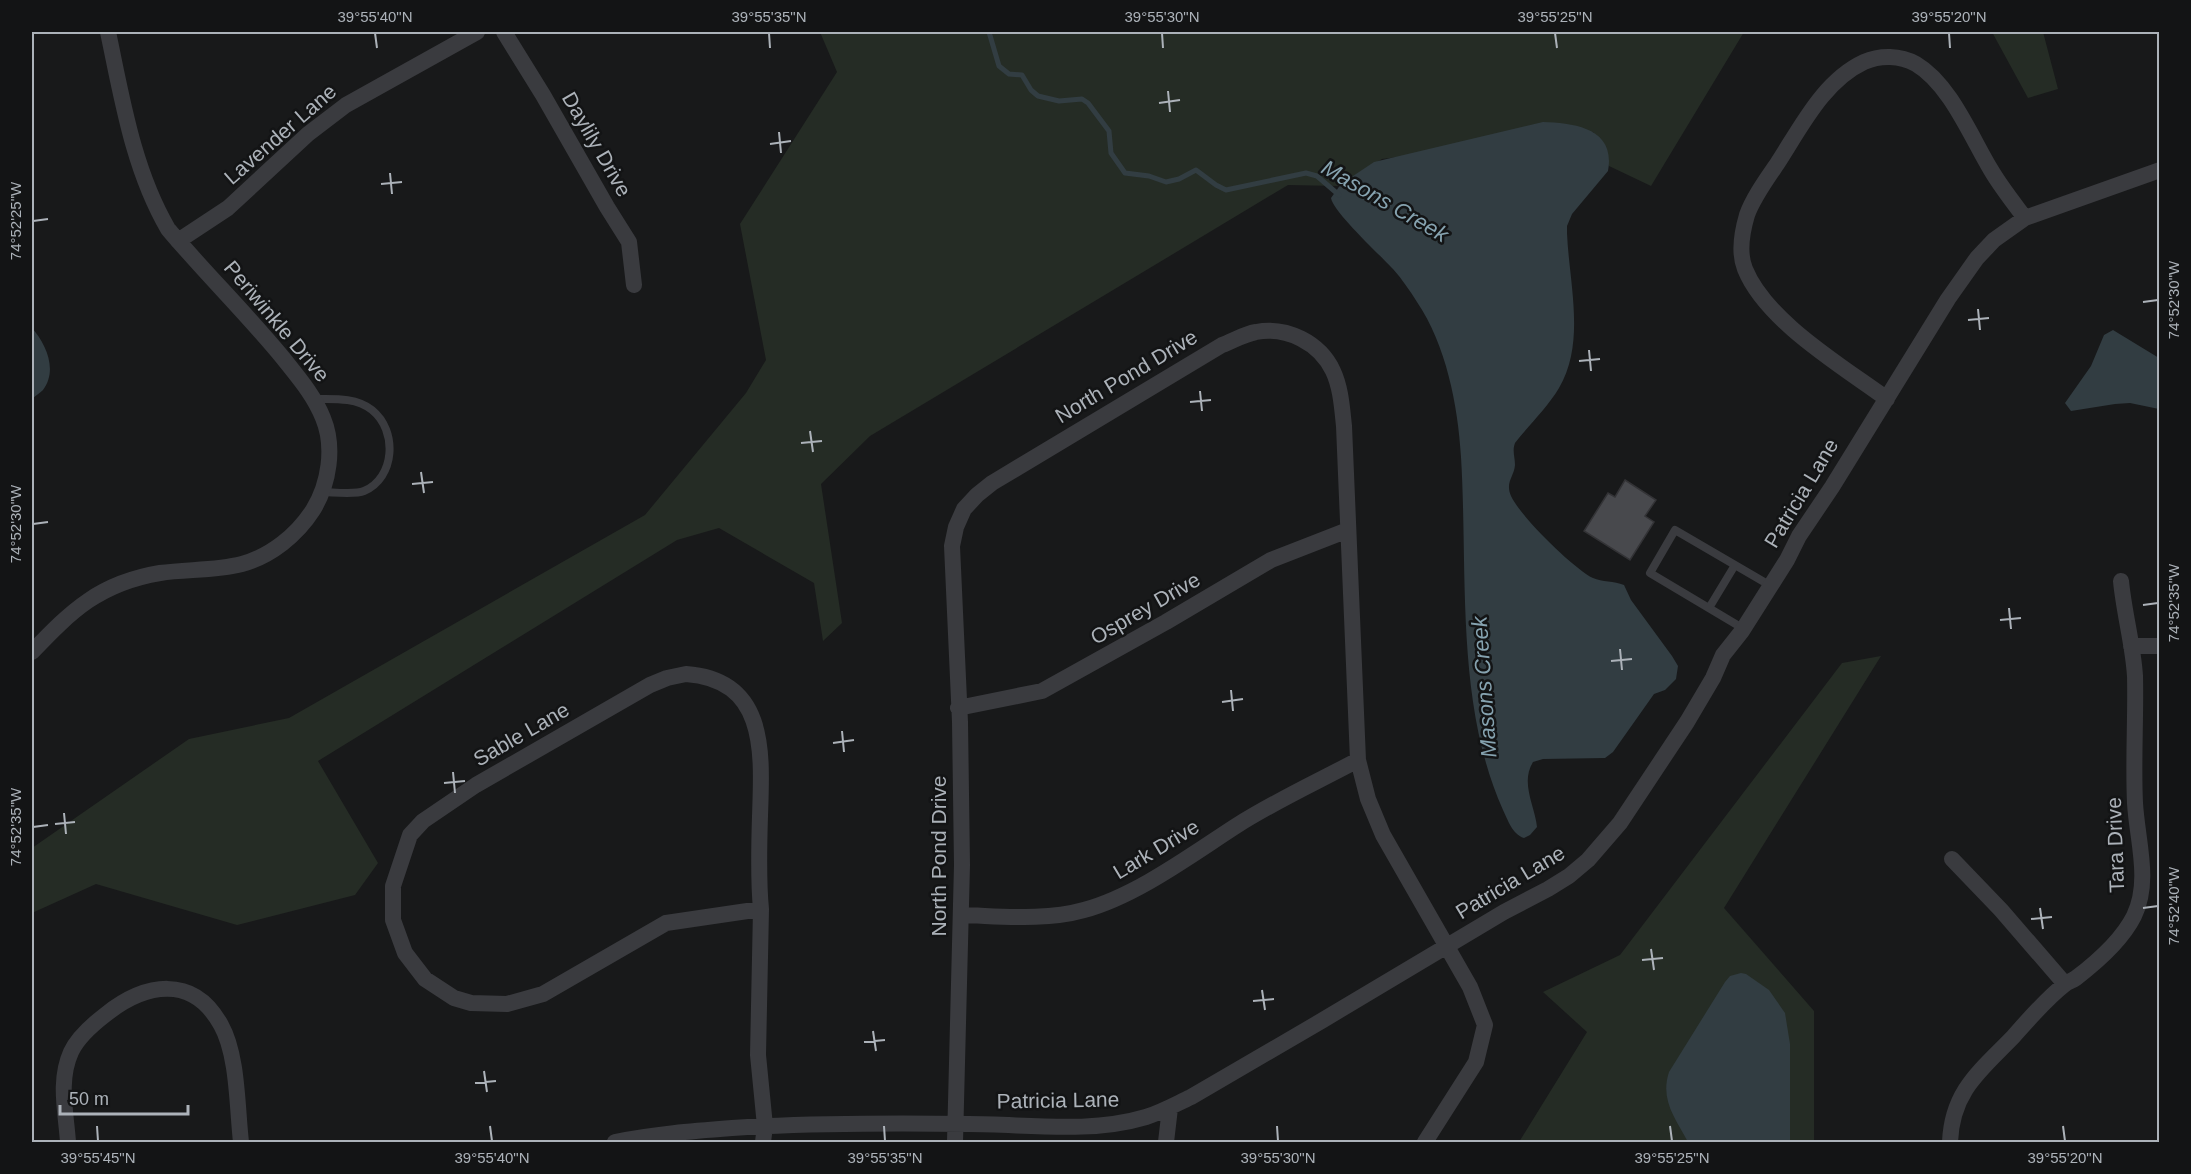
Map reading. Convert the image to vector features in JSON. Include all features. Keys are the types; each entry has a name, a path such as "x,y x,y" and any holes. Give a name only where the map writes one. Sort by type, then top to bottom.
{"street":[{"name":"Periwinkle Drive","path":"32,652 74,609 94,595 116,585 160,573 243,564 263,556 295,532 308,517 319,500 329,460 324,420 314,399 268,340 168,229 155,208 138,161 108,32"},
{"name":"Lavender Lane","path":"178,241 228,208 308,134 346,105 477,32"},
{"name":"Daylily Drive","path":"504,32 606,207 629,242 634,285"},
{"path":"1887,399 1801,336 1774,311 1757,291 1744,267 1741,249 1748,214 1801,126 1824,94 1849,71 1864,62 1881,57 1897,57 1914,63 1928,73 1950,99 1996,178 2025,218"},
{"name":"Patricia Lane","path":"615,1143 667,1133 764,1134 820,1124 1096,1125 1145,1117 1170,1108 1569,876 1605,842 1687,722 1713,678 1723,655 1744,629 1787,560 1799,536 1817,511 1961,278 1994,240 2025,218 2160,170"},
{"name":"North Pond Drive","path":"955,1143 961,915 961,769 952,546 956,527 964,509 992,483 1222,345 1256,332 1275,330 1293,335 1310,344 1328,363 1336,380 1342,406 1358,760 1368,799 1383,835 1470,987 1485,1026 1476,1062 1425,1143"},
{"name":"Osprey Drive","path":"958,708 1042,691 1271,560 1348,530"},
{"name":"Tara Drive","path":"1950,1143 1956,1107 1974,1076 2038,1009 2065,984 2074,980 2126,930 2140,900 2142,864 2135,805 2134,765 2135,674 2121,581"},
{"path":"2131,646 2160,646"},
{"name":"Sable Lane","path":"761,909 666,922 543,994 524,1001 489,1005 454,998 425,980 401,945 393,920 392,903 393,886 410,835 423,821 476,785 616,704 667,678 686,674 705,675 722,683 739,695 751,712 758,731 762,772 759,856 761,909 758,1054 764,1134"},
{"name":"Lark Drive","path":"961,915 1047,916 1101,905 1137,888 1273,805 1358,760"},
{"path":"1952,859 2001,910 2065,984"},
{"path":"68,1143 63,1080 72,1051 91,1027 132,996 150,990 167,988 185,992 202,1000 222,1027 229,1044 232,1061 241,1143"},
{"path":"1167,1143 1170,1108"}],"lane":[{"path":"314,399 346,399 372,409 386,428 391,454 382,478 363,492 321,492"},
{"path":"1744,629 1650,573 1675,530 1771,586"},
{"path":"1709,608 1735,565"}],"shaded area":[{"path":"820,32 1744,32 1651,186 1609,166 1593,132 1382,159 1339,186 1288,185 870,436 821,484 842,623 823,641 814,583 719,528 677,540 318,761 378,863 355,895 237,925 96,884 32,913 32,848 189,739 289,718 645,515 746,393 766,360 740,224 837,72"},
{"path":"1992,32 2043,32 2058,89 2028,98"},
{"path":"1881,656 1724,908 1814,1011 1814,1142 1519,1142 1587,1032 1543,992 1620,955 1842,663"}],"water":[{"path":"1543,122 1579,127 1599,137 1606,145 1609,157 1608,171 1572,214 1567,226 1574,312 1572,351 1559,388 1515,443 1515,465 1509,491 1525,516 1573,564 1593,578 1624,585 1631,600 1678,666 1676,679 1665,690 1654,694 1613,752 1605,758 1543,759 1533,762 1529,770 1528,786 1537,827 1524,838 1513,830 1503,810 1488,769 1477,726 1470,682 1467,636 1461,457 1457,417 1443,356 1427,319 1406,285 1348,223 1331,198 1341,184 1374,162"},
{"path":"32,328 46,349 50,374 43,390 32,399"},
{"path":"2113,330 2159,358 2159,409 2130,403 2071,411 2065,403 2091,366 2104,335"},
{"path":"1741,973 1769,990 1785,1013 1790,1044 1790,1142 1688,1142 1670,1109 1666,1091 1669,1072 1725,982 1730,976"}],"building":[{"path":"1625,480 1656,500 1645,516 1654,522 1630,560 1584,531 1608,493 1615,497"}],"waterway":[{"name":"Masons Creek","path":"989,32 999,66 1009,74 1022,75 1031,90 1038,96 1059,101 1082,99 1088,103 1109,131 1111,153 1125,173 1149,176 1166,182 1179,179 1196,170 1226,190 1306,173 1317,176 1339,195"}]}
